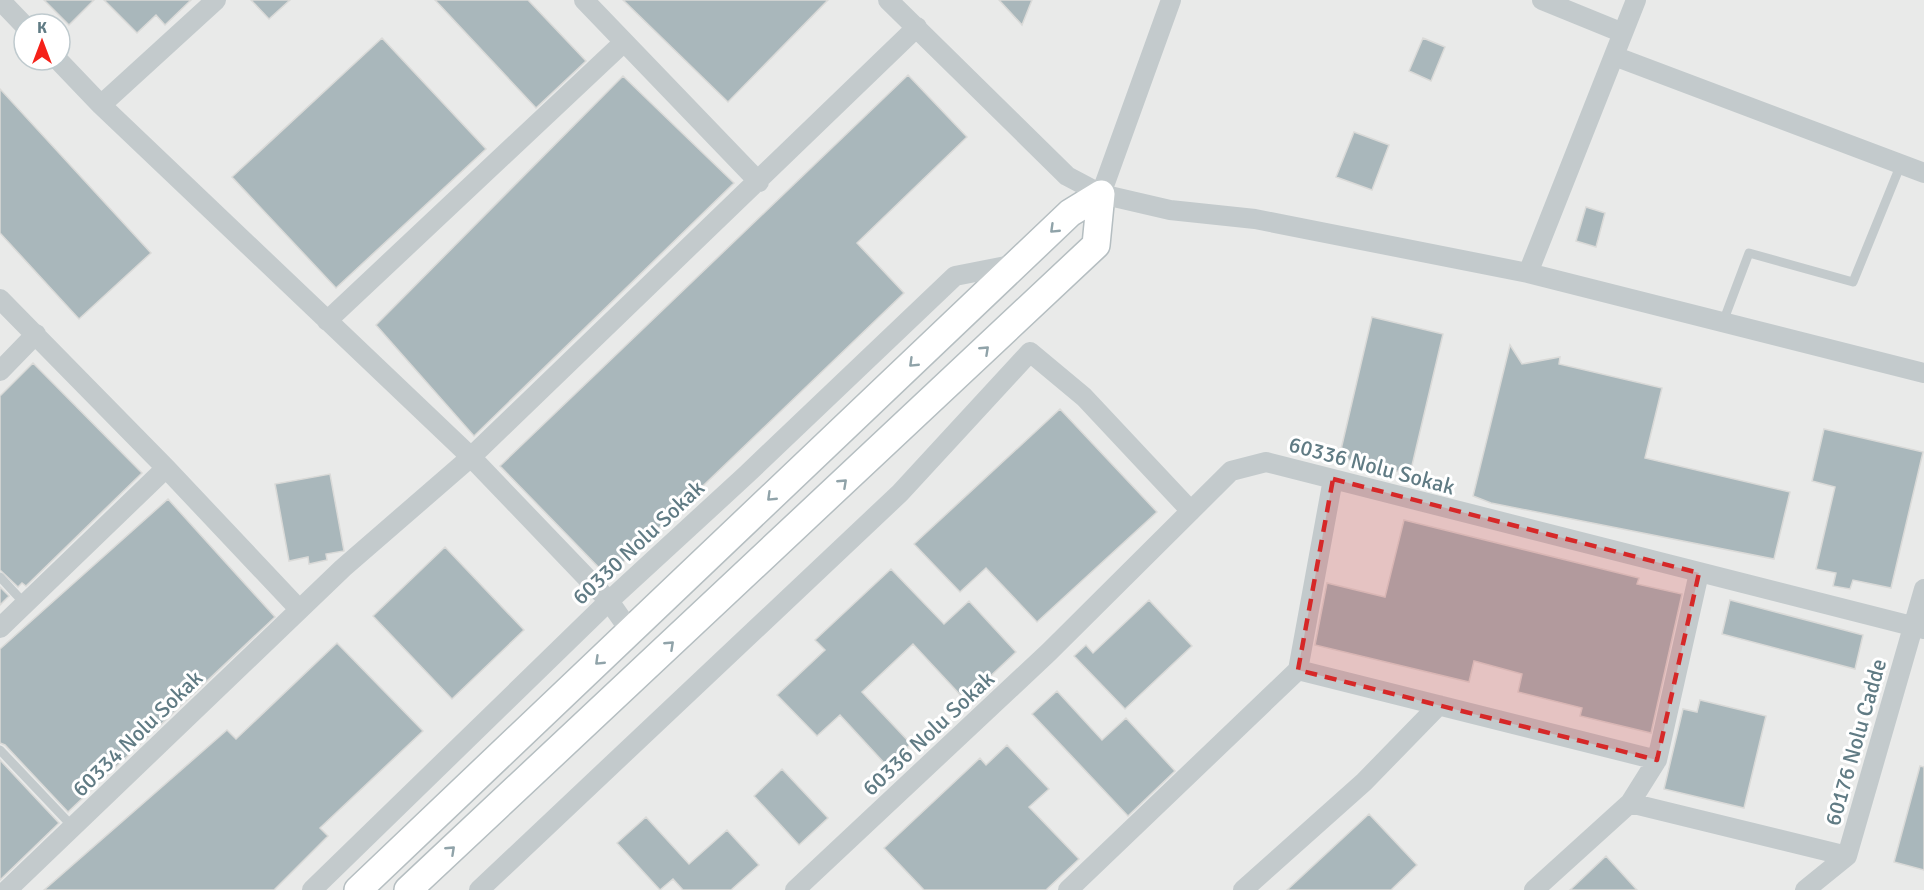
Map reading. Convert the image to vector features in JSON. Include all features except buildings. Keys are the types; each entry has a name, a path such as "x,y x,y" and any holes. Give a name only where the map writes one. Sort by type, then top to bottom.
{"street":[{"path":"0,0 12,12"},
{"path":"101,105 216,0"},
{"path":"584,0 759,182"},
{"path":"888,0 1067,176 1101,194 1170,210 1255,219 1528,273 1924,373"},
{"path":"408,890 1096,245 1101,194 1171,0"},
{"path":"1542,0 1623,33"},
{"path":"1528,273 1636,0"},
{"name":"60334 Nolu Sokak","path":"7,890 299,609 421,498 471,457 759,182 917,27"},
{"path":"327,321 624,42"},
{"path":"1614,57 1924,173"},
{"path":"69,72 101,105 471,457 609,601 630,631"},
{"path":"358,890 1070,213 1101,194"},
{"name":"60330 Nolu Sokak","path":"312,890 609,601 746,475 955,276 1017,264"},
{"path":"0,299 166,468 299,609"},
{"path":"0,371 36,334"},
{"path":"492,886 900,493 1030,352 1084,397 1191,511"},
{"name":"60336 Nolu Sokak","path":"795,890 1049,652 1231,471 1266,462 1919,628"},
{"path":"0,628 166,468"},
{"path":"1068,890 1298,670 1334,479"},
{"path":"1534,890 1630,803 1657,760 1700,573"},
{"name":"60176 Nolu Cadde","path":"1805,890 1847,856 1919,628 1924,589"},
{"path":"1298,670 1657,760"},
{"path":"1243,890 1364,782 1439,705"},
{"path":"1630,803 1847,856"}],"lane":[{"path":"1723,322 1749,253 1853,282 1901,164"},
{"path":"0,577 25,604"},
{"path":"0,750 73,827"}],"highlighted area":[{"path":"1333,479 1699,573 1657,760 1298,670"}],"shaded area":[{"path":"0,0 1924,0 1924,890 0,890"}]}
